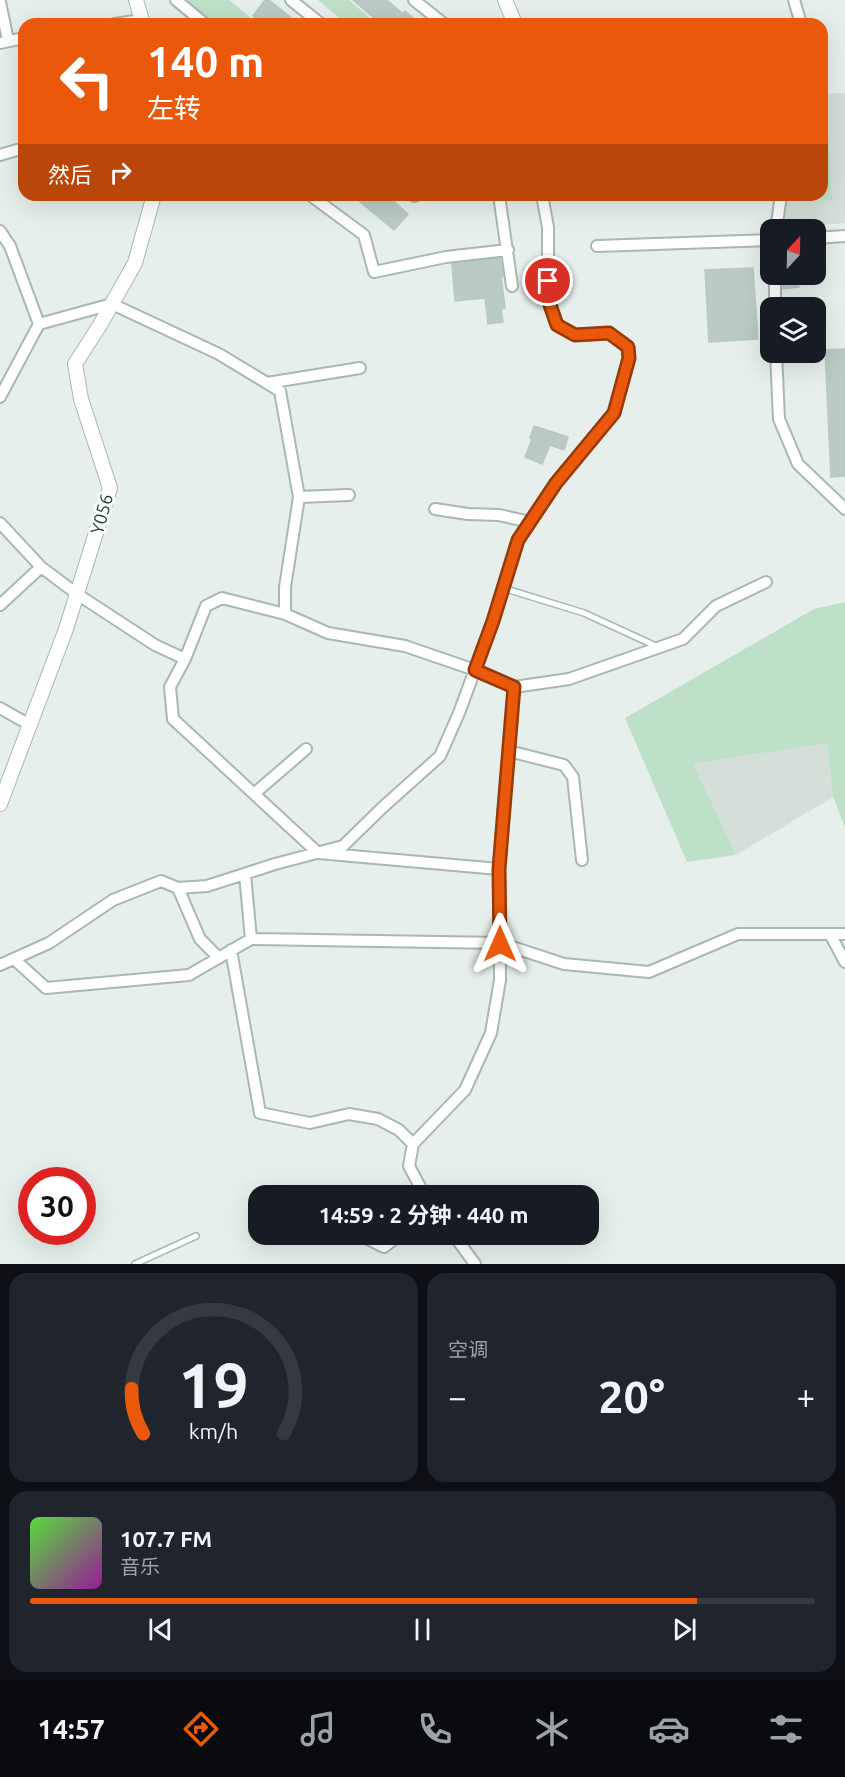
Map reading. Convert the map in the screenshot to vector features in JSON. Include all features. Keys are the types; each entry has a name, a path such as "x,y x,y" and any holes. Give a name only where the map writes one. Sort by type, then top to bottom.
{"street":[{"path":"136,0 142,18"},
{"path":"176,0 198,18"},
{"path":"291,0 314,18"},
{"path":"414,0 436,18"},
{"path":"505,0 512,18"},
{"path":"794,0 799,18"},
{"path":"0,2 4,41"},
{"path":"0,155 18,150"},
{"name":"Y056","path":"0,804 66,629 110,488 81,399 75,364 135,263 152,201"},
{"path":"318,201 364,235 374,272 446,257 508,250"},
{"path":"500,201 512,286"},
{"path":"0,965 49,943 113,900 161,881 178,888 207,886 343,846 440,756 475,670 518,540 556,483 614,413 629,358 628,347 609,333 575,335 557,325 548,299 548,227 543,201"},
{"path":"778,219 780,201"},
{"path":"0,231 10,246 39,324"},
{"path":"826,237 845,236"},
{"path":"597,246 760,240"},
{"path":"0,397 39,324 112,304 219,354 280,391 299,497 285,587 285,614"},
{"path":"776,363 779,419 798,464 845,509"},
{"path":"267,383 360,368"},
{"path":"299,497 349,495"},
{"path":"435,509 468,514 499,514 530,522"},
{"path":"0,523 41,567 77,594 155,645 185,659"},
{"path":"0,605 41,567"},
{"path":"499,869 318,853 173,719 170,687 185,659 207,606 222,598 285,614 328,633 405,646 475,670 514,687 569,679 683,639 716,606 766,582"},
{"path":"419,1185 409,1166 413,1144 465,1090 491,1033 500,980 499,869 514,687"},
{"path":"0,708 30,725"},
{"path":"255,793 306,749"},
{"path":"509,751 564,765 573,777 582,860"},
{"path":"245,874 251,939"},
{"path":"178,888 200,939 219,958"},
{"path":"14,959 46,988 189,975 251,939 500,944 564,964 649,972 738,934 845,934"},
{"path":"830,934 845,962"},
{"path":"231,950 260,1113 310,1123 349,1113 378,1119 399,1130 413,1144"},
{"path":"461,1245 475,1264"}],"lane":[{"path":"503,588 584,613 659,647"},
{"path":"135,1264 195,1236"}],"shaded area":[{"path":"845,93 845,223 826,224 826,219 782,219 784,201 828,201 828,94"},
{"path":"827,743 833,797 736,855 692,764"}],"green space":[{"path":"181,0 229,0 251,18 203,18"},
{"path":"318,0 349,0 370,18 340,18"},
{"path":"828,136 832,200 828,200"},
{"path":"845,602 845,827 833,797 827,743 693,764 736,855 687,862 625,718 814,609"}],"building":[{"path":"265,0 269,0 292,18 256,18 253,16"},
{"path":"353,0 387,0 403,14 405,11 413,18 374,18"},
{"path":"359,201 394,201 408,214 394,230"},
{"path":"500,258 505,308 501,309 503,322 488,324 485,298 455,301 452,264"},
{"path":"753,268 758,339 709,342 705,270"},
{"path":"783,285 799,285 799,287 783,289"},
{"path":"845,349 845,476 831,477 826,350"},
{"path":"534,426 568,437 564,450 550,445 542,464 525,457"}],"route":[{"path":"500,944 499,869 514,687 475,670 518,540 556,483 614,413 629,358 628,347 609,333 575,335 557,325 548,299 548,281"}]}
